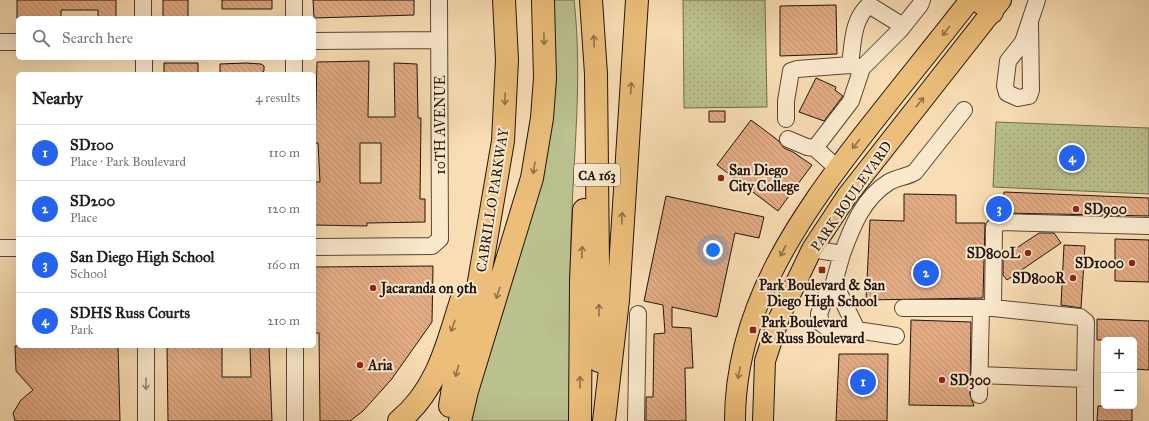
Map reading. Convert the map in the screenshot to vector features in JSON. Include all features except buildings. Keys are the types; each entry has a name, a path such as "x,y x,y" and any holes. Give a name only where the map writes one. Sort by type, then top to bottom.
{"highway":[{"name":"CABRILLO PARKWAY","path":"449,421 452,388 477,293 503,141 507,60 504,0"},
{"path":"460,421 467,391 532,178 542,118 545,78 543,0"},
{"name":"CA 163","path":"591,0 596,74 599,421"},
{"path":"604,421 618,300 637,0"},
{"path":"580,421 581,281 585,167 596,74"},
{"path":"399,421 411,411 429,388 439,368 491,209"}],"main road":[{"name":"PARK BOULEVARD","path":"735,421 735,393 747,334 757,304 792,234 838,168 970,0"},
{"name":"PARK BOULEVARD","path":"763,421 765,361 779,318 812,249 852,190 990,4"}],"street":[{"path":"143,0 143,16"},
{"path":"294,0 294,16"},
{"name":"10TH AVENUE","path":"316,247 432,246 440,239 439,0"},
{"path":"786,119 786,101 791,71 797,69 856,66 903,26 920,5 922,0"},
{"path":"1030,22 1037,0"},
{"path":"815,148 851,101 855,92 856,23 861,12 869,5 903,26"},
{"path":"316,41 439,40"},
{"path":"0,42 16,42"},
{"path":"144,60 144,72"},
{"path":"294,60 294,72"},
{"path":"896,336 857,330 831,331 822,323 820,314 822,305 827,293 834,286 842,254 854,223 865,205 877,191 888,182 915,172 964,110"},
{"path":"788,139 807,148 815,148 838,168"},
{"path":"979,395 979,375 987,308 994,227 1000,222 1149,226"},
{"path":"0,248 16,248"},
{"path":"812,249 842,254"},
{"path":"834,286 857,330"},
{"path":"903,308 987,308 1080,317 1086,322 1085,421"},
{"path":"636,421 638,314"},
{"path":"146,348 146,421"},
{"path":"295,348 295,421"},
{"path":"979,375 1085,379"}],"green space":[{"path":"551,0 574,0 576,26 578,78 570,262 570,421 466,421 522,248"},
{"path":"683,0 765,0 767,107 684,108"},
{"path":"996,122 1149,128 1149,194 993,187"}],"place":[{"name":"SDHS Russ Courts","path":"1072,158"},
{"name":"San Diego City College","path":"721,178"},
{"name":"San Diego High School","path":"999,209"},
{"name":"SD900","path":"1076,209"},
{"name":"SD800L","path":"1028,253"},
{"name":"SD1000","path":"1132,263"},
{"name":"Park Boulevard & San Diego High School","path":"822,270"},
{"name":"SD200","path":"926,273"},
{"name":"SD800R","path":"1073,278"},
{"name":"Jacaranda on 9th","path":"373,288"},
{"name":"Park Boulevard & Russ Boulevard","path":"753,330"},
{"name":"Aria","path":"360,365"},
{"name":"SD300","path":"942,380"},
{"name":"SD100","path":"863,382"}]}
